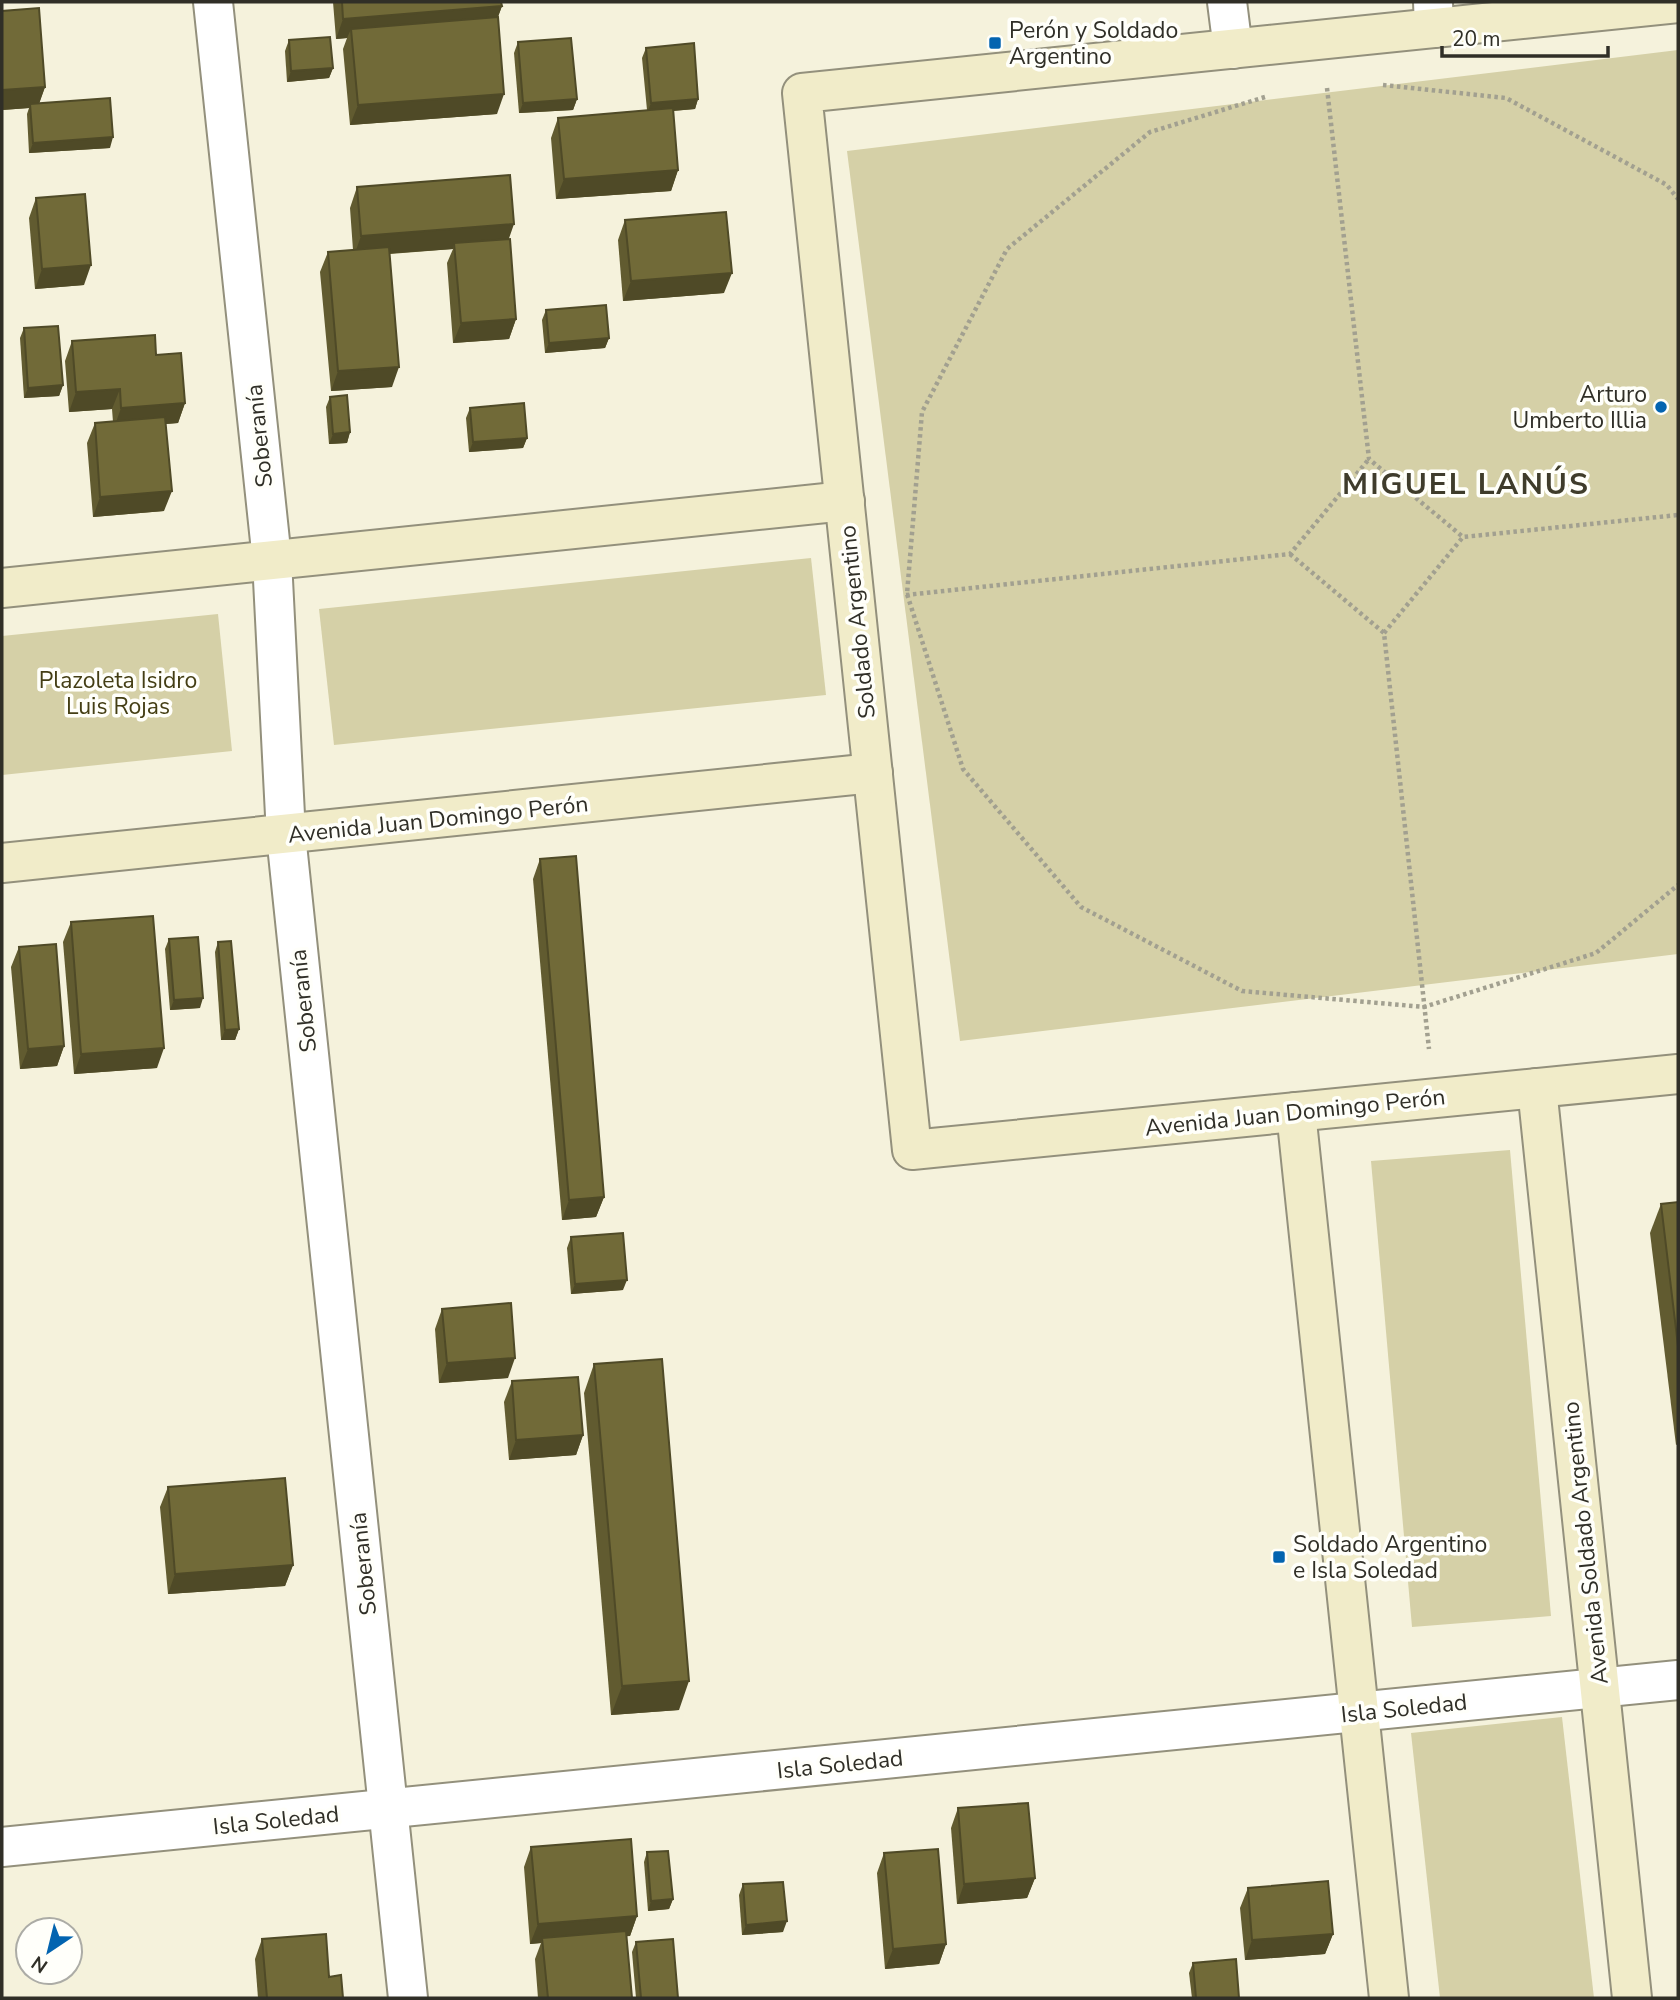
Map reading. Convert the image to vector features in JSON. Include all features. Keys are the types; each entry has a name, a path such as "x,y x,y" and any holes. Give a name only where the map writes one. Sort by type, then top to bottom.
{"main road":[{"path":"1233,49 1322,39 1433,15 1678,3"},
{"name":"Soldado Argentino","path":"912,1150 802,93 1233,49"},
{"path":"2,588 845,501"},
{"name":"Avenida Juan Domingo Perón","path":"2,863 873,773"},
{"name":"Avenida Juan Domingo Perón","path":"912,1150 1678,1074"},
{"name":"Avenida Soldado Argentino","path":"1537,1088 1632,1998"},
{"path":"1296,1112 1389,1998"}],"street":[{"name":"Soberanía","path":"214,2 272,560 286,835 408,1998"},
{"path":"1227,2 1233,49"},
{"name":"Isla Soledad","path":"2,1847 1678,1680"}],"path":[{"path":"1322,39 1368,458 1463,537"},
{"path":"1382,85 1506,98 1667,185 1678,199"},
{"path":"1276,94 1150,132 1007,249 922,412 907,594 963,768 1081,907 1242,991 1424,1007 1596,953 1678,884"},
{"path":"855,600 1290,554 1368,458"},
{"path":"1384,633 1463,537 1678,515"},
{"path":"1290,554 1384,633 1434,1099"}],"green space":[{"path":"1678,50 1678,954 960,1041 847,151"},
{"path":"811,558 826,695 334,745 319,609"},
{"name":"Plazoleta Isidro Luis Rojas","path":"218,614 232,751 2,775 2,636"},
{"path":"1510,1150 1551,1616 1412,1627 1371,1161"},
{"path":"1562,1717 1594,1998 1440,1998 1411,1733"}],"building":[{"path":"342,2 501,2 502,6 343,19"},
{"path":"39,8 45,87 2,90 2,11"},
{"path":"498,17 504,94 358,105 351,29"},
{"path":"330,37 333,68 291,71 289,40"},
{"path":"571,38 577,99 523,103 518,42"},
{"path":"694,43 698,99 651,103 646,48"},
{"path":"110,98 113,137 33,143 30,104"},
{"path":"673,108 678,170 564,179 558,118"},
{"path":"510,175 514,224 361,236 357,187"},
{"path":"85,194 91,265 42,269 36,198"},
{"path":"726,212 732,273 631,281 625,220"},
{"path":"510,239 516,319 461,323 454,243"},
{"path":"389,247 399,367 338,371 328,252"},
{"path":"606,305 609,338 549,343 546,310"},
{"path":"58,326 63,385 28,388 24,328"},
{"path":"155,335 156,355 181,353 185,403 121,408 120,389 76,392 72,341"},
{"path":"347,395 350,432 333,434 330,397"},
{"path":"524,403 527,438 473,442 470,408"},
{"path":"165,417 172,491 100,497 95,423"},
{"path":"576,856 604,1197 569,1200 540,859"},
{"path":"153,916 164,1048 81,1054 71,922"},
{"path":"198,937 203,998 174,1000 169,939"},
{"path":"231,941 239,1029 225,1030 218,942"},
{"path":"56,944 64,1046 28,1049 19,947"},
{"path":"1678,1202 1678,1346 1661,1204"},
{"path":"623,1233 627,1280 575,1284 571,1237"},
{"path":"511,1303 515,1358 447,1363 442,1309"},
{"path":"662,1359 689,1681 622,1686 594,1364"},
{"path":"578,1377 583,1435 516,1440 512,1381"},
{"path":"285,1478 293,1565 175,1574 168,1487"},
{"path":"1028,1803 1035,1878 964,1884 958,1808"},
{"path":"631,1839 637,1916 538,1924 531,1847"},
{"path":"938,1849 946,1944 893,1949 884,1853"},
{"path":"668,1851 673,1899 651,1901 647,1852"},
{"path":"1328,1881 1333,1934 1252,1940 1248,1888"},
{"path":"783,1882 787,1921 746,1925 743,1884"},
{"path":"626,1931 632,1998 548,1998 542,1938"},
{"path":"326,1934 329,1977 341,1975 343,1998 267,1998 262,1939"},
{"path":"673,1939 678,1998 641,1998 636,1942"},
{"path":"1236,1959 1239,1998 1196,1998 1193,1963"}],"place":[{"name":"Perón y Soldado Argentino","path":"995,43"},
{"name":"Arturo Umberto Illia","path":"1661,407"},
{"name":"Soldado Argentino e Isla Soledad","path":"1279,1557"}],"district":[{"name":"MIGUEL LANÚS","path":"1466,484"}]}
